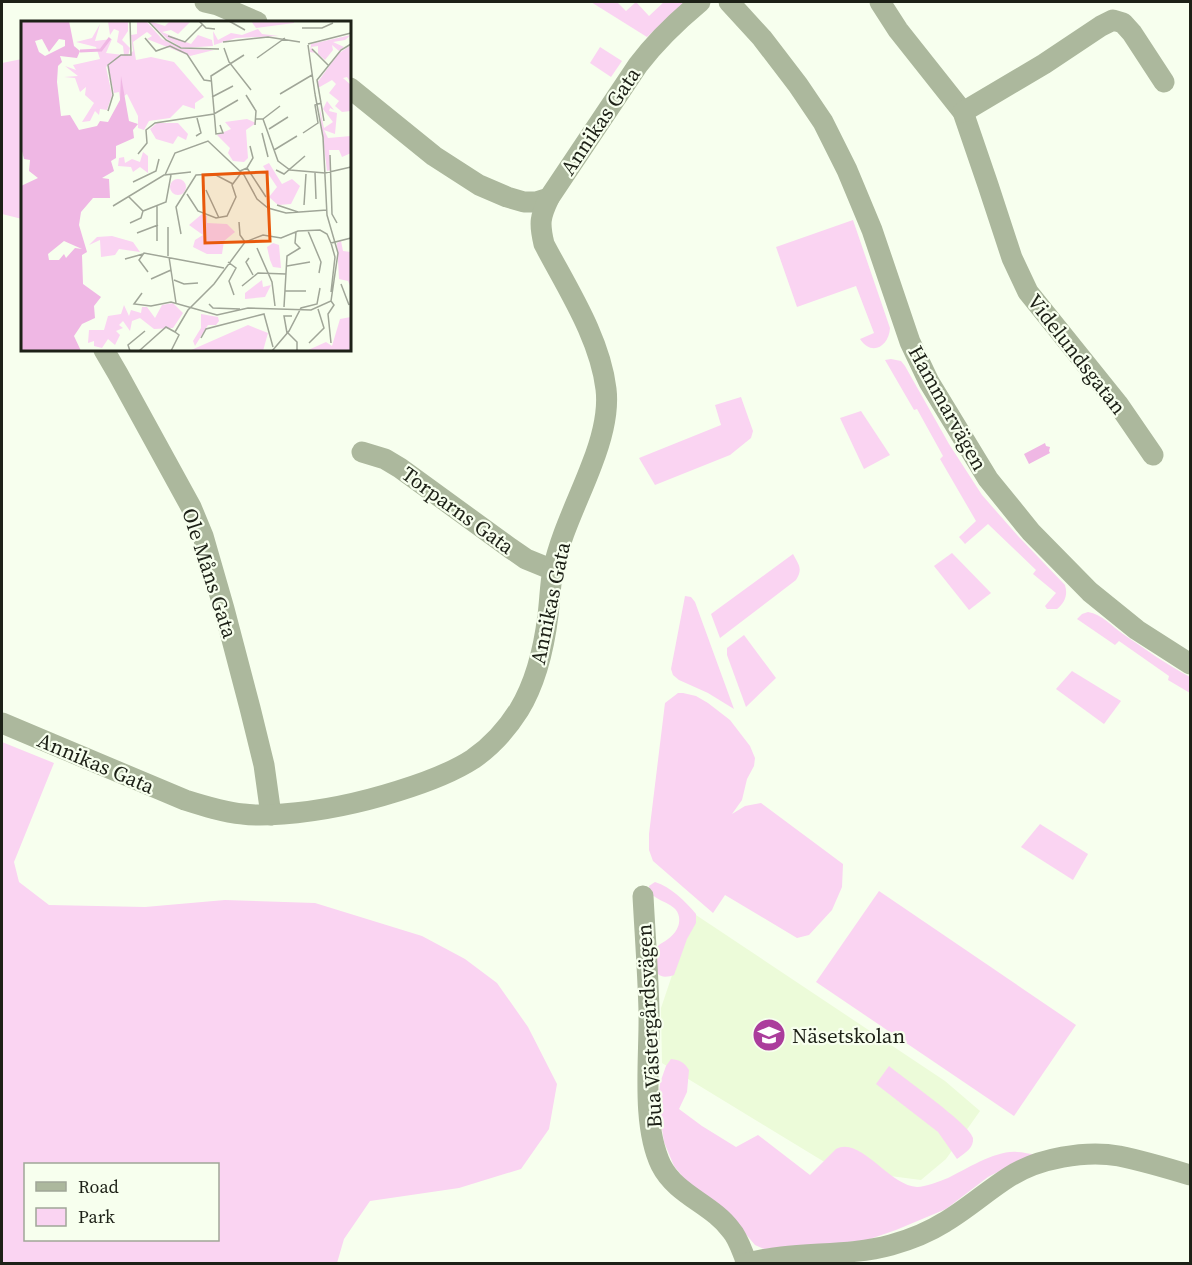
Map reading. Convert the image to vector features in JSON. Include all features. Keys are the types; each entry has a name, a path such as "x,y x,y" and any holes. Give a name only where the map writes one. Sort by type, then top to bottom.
{"street":[{"path":"205,2 218,5 255,21"},
{"name":"Annikas Gata","path":"2,723 185,800 214,809 244,814 315,812 376,798 423,784 451,771 473,759 492,744 508,727 520,709 537,669 544,644 553,570 569,518 592,466 606,410 606,390 602,367 594,342 544,244 541,215 549,198 653,45 672,25 700,2"},
{"name":"Hammarvägen","path":"729,2 762,38 823,122 848,170 872,230 910,342 929,382 988,479 1031,532 1090,592 1137,630 1191,664"},
{"name":"Videlundsgatan","path":"880,2 898,30 963,112 1012,258 1028,292 1118,404 1153,455"},
{"path":"963,112 1113,20 1123,23 1132,33 1164,82"},
{"path":"351,89 434,156 479,185 524,202 536,202 549,198"},
{"name":"Ole Måns Gata","path":"105,351 191,507 203,536 264,765 271,815"},
{"name":"Torparns Gata","path":"362,452 385,459 400,468 526,559 553,570"},
{"name":"Bua Västergårdsvägen","path":"643,896 649,1011 650,1125 662,1165 670,1177 685,1192 718,1216 732,1231 746,1263"},
{"path":"746,1263 769,1258 868,1250 927,1233 1011,1176 1030,1166 1052,1160 1075,1156 1118,1156 1191,1175"}],"shaded area":[{"path":"1045,443 1050,447 1050,453 1029,464 1024,454"},
{"name":"Näsetskolan","path":"693,913 945,1081 980,1111 946,1159 921,1180 836,1169 662,1063 661,1008"}],"green space":[{"path":"591,2 617,2 626,11 636,2 649,16 664,2 685,2 647,37"},
{"path":"600,47 622,61 611,77 590,63"},
{"path":"21,59 21,219 2,214 2,63"},
{"path":"853,220 890,328 887,340 875,348 860,339 874,333 856,286 797,307 776,247"},
{"path":"885,360 901,361 905,366 949,444 982,495 1065,585 1065,598 1057,609 1047,609 1045,606 1056,593 1033,574 1036,570 988,524 965,544 959,537 976,521 940,459 943,456 917,409 914,410"},
{"path":"741,397 753,431 751,438 730,455 655,485 639,458 721,425 715,405"},
{"path":"861,411 890,455 864,469 840,418"},
{"path":"952,553 991,593 969,610 934,566"},
{"path":"793,554 800,570 796,580 720,638 711,614"},
{"path":"685,596 691,597 695,602 734,709 673,675 671,669"},
{"path":"1088,612 1102,618 1190,677 1190,693 1168,680 1169,676 1119,641 1115,645 1077,619"},
{"path":"744,635 776,678 746,707 727,655 727,648"},
{"path":"1072,671 1121,701 1104,724 1056,689"},
{"path":"678,693 696,696 708,703 730,720 750,746 755,758 754,766 747,779 742,800 732,814 745,806 761,803 843,864 842,887 832,910 809,935 797,938 725,895 713,913 653,861 649,850 649,834 665,703"},
{"path":"2,742 54,763 14,862 19,882 49,905 145,907 225,900 315,903 422,936 465,959 497,983 528,1027 557,1084 549,1129 521,1169 459,1188 370,1201 344,1239 337,1263 2,1263"},
{"path":"1040,824 1088,854 1073,880 1021,847"},
{"path":"655,882 667,887 696,914 696,923 687,939 674,975 667,977 657,973 654,951 657,946 675,933 679,917 673,907 650,892 649,886"},
{"path":"879,891 1076,1025 1014,1116 816,982"},
{"path":"671,1059 682,1062 689,1070 687,1092 679,1109 736,1147 758,1135 810,1175 836,1149 846,1147 865,1155 896,1179 917,1187 948,1178 1000,1154 1017,1152 1036,1155 988,1177 946,1209 896,1230 867,1240 764,1249 755,1245 727,1212 692,1188 674,1166 664,1142 658,1102 660,1083"},
{"path":"889,1066 961,1123 973,1138 966,1152 957,1159 938,1132 876,1084"}],"place":[{"name":"Näsetskolan","path":"769,1035"}]}
